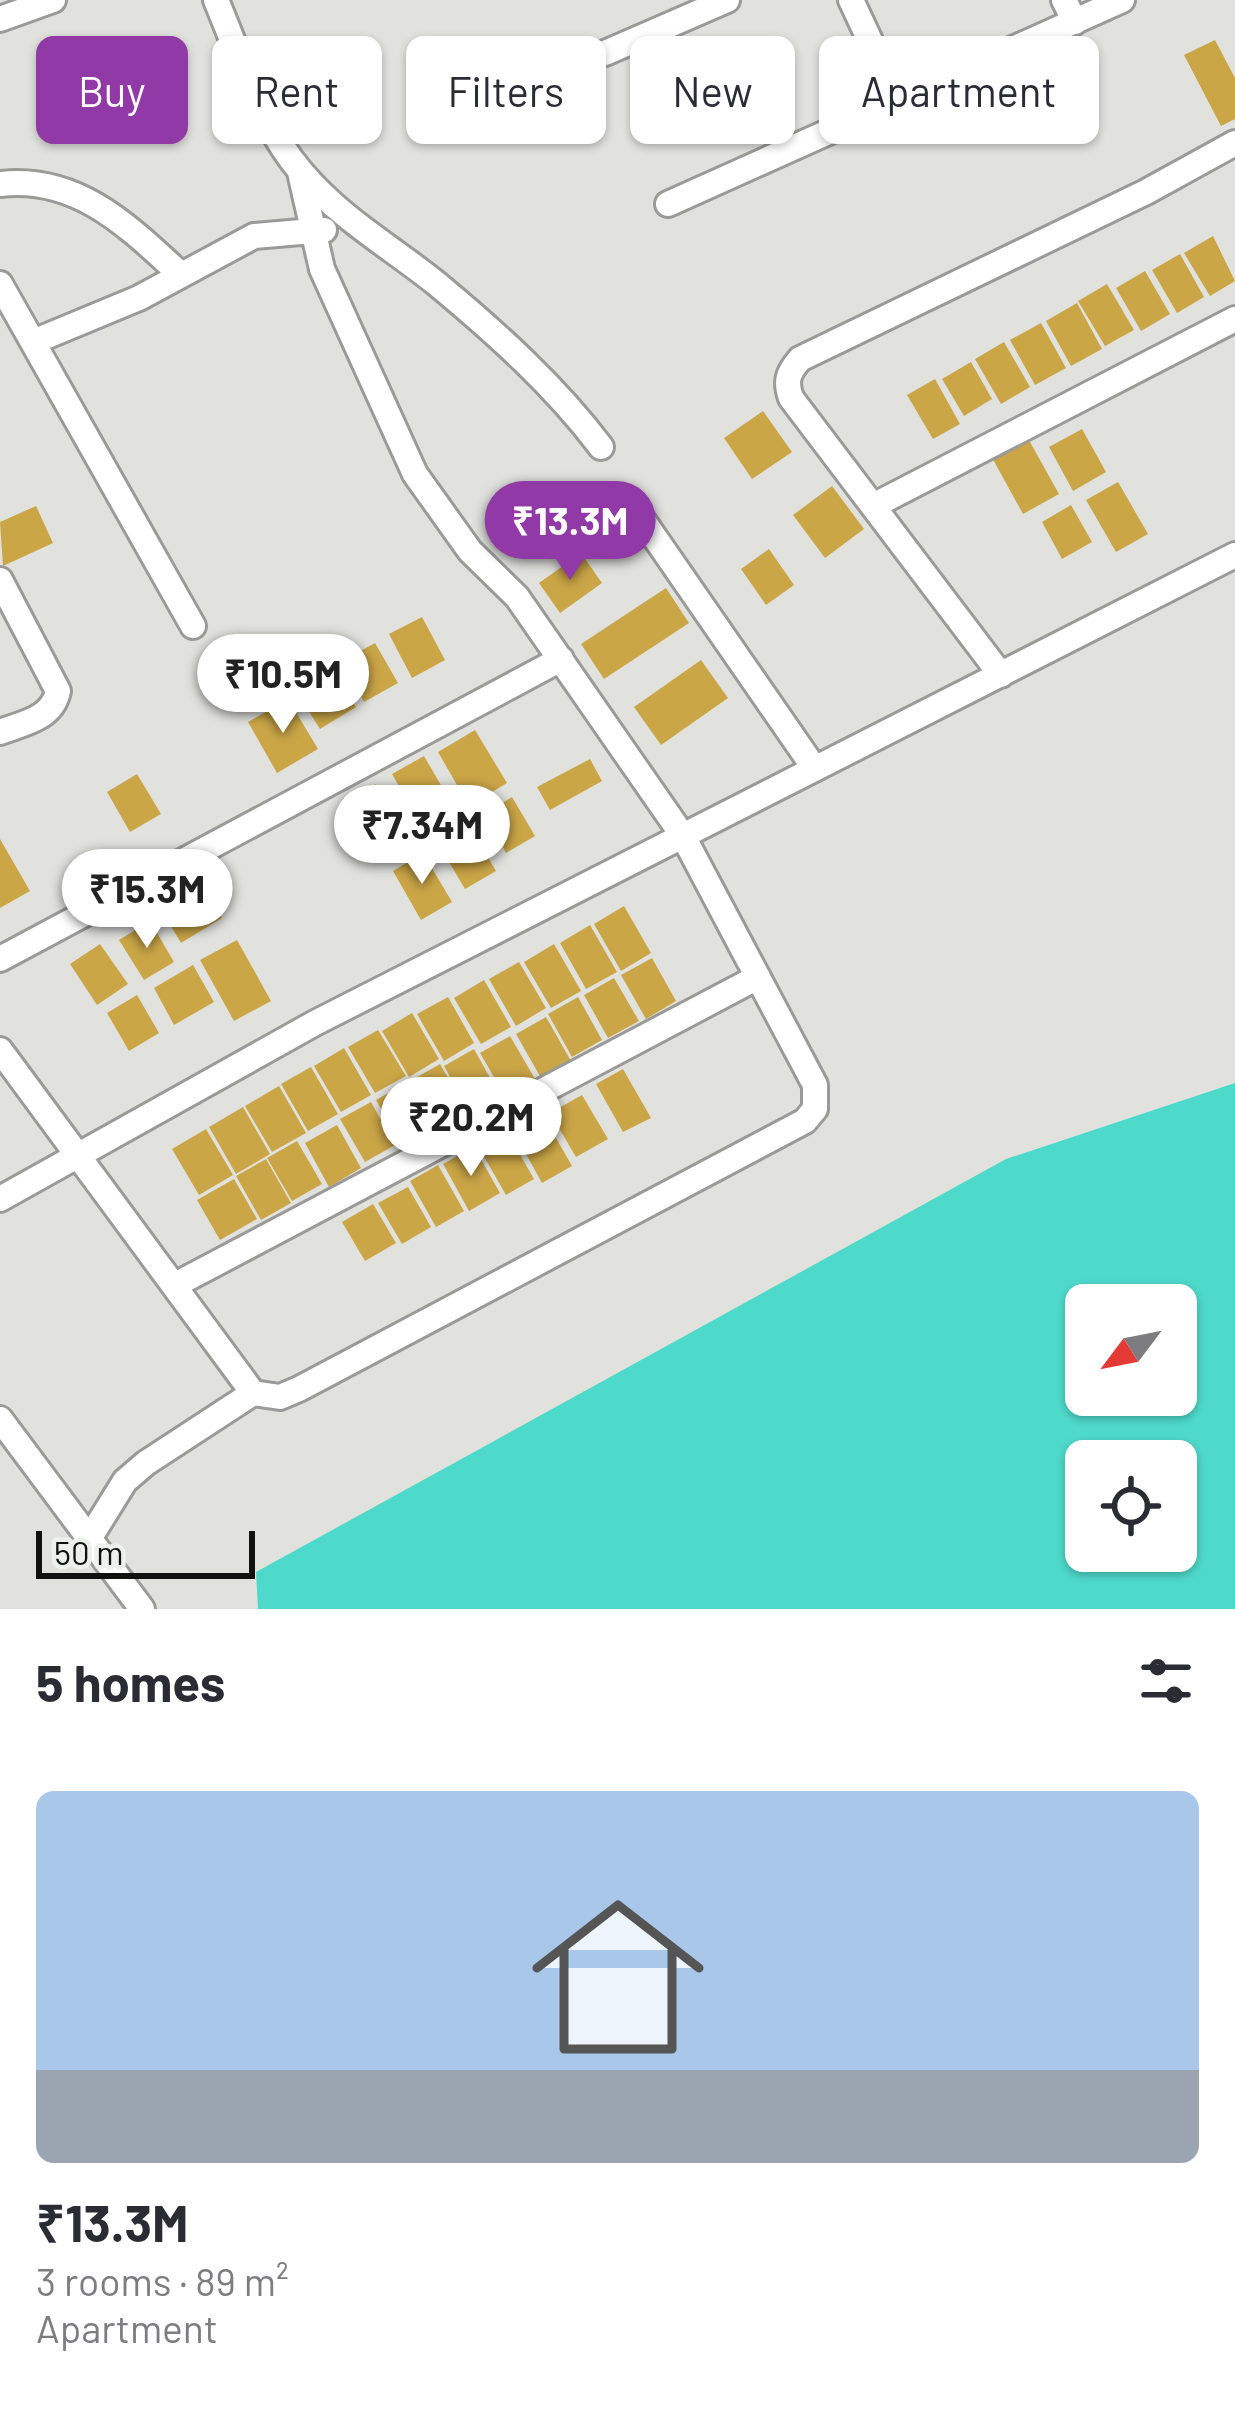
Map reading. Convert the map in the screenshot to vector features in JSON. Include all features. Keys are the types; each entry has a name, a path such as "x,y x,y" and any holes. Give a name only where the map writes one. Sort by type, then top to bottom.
{"street":[{"path":"0,19 53,0"},
{"path":"216,0 261,105 300,172 349,221 449,295 527,365 602,447"},
{"path":"606,52 727,0"},
{"path":"851,0 868,36"},
{"path":"1023,36 1069,11 1122,0"},
{"path":"668,204 819,138"},
{"path":"1001,675 791,398 786,384 800,359 1146,192 1235,143"},
{"path":"0,1050 253,1393 280,1397 805,1121 815,1109 815,1085 683,836 517,597 470,551 415,474 322,269 300,172"},
{"path":"0,184 24,181 60,188 99,205 180,274"},
{"path":"33,342 139,298 254,236 288,230 313,234 349,221"},
{"path":"0,284 193,626"},
{"path":"873,506 1235,319"},
{"path":"642,519 815,769"},
{"path":"0,1198 315,1023 1235,555"},
{"path":"0,580 58,691 55,705 45,715 0,732"},
{"path":"0,959 561,659"},
{"path":"175,1285 758,977"},
{"path":"89,1539 125,1481 253,1393"},
{"path":"0,1420 142,1609"}],"water":[{"path":"1235,1083 1235,1609 258,1609 256,1572 1006,1159"}],"building":[{"path":"1215,40 1235,78 1235,119 1221,126 1184,55"},
{"path":"1213,236 1235,281 1210,296 1184,253"},
{"path":"1180,254 1204,297 1177,313 1152,270"},
{"path":"1145,271 1170,314 1141,331 1116,288"},
{"path":"1107,284 1134,330 1105,346 1078,301"},
{"path":"1077,303 1102,349 1071,366 1046,321"},
{"path":"1041,323 1066,368 1035,385 1010,340"},
{"path":"1004,342 1030,387 1001,404 975,359"},
{"path":"971,362 992,399 964,416 942,379"},
{"path":"935,379 960,424 933,439 907,395"},
{"path":"763,411 792,452 752,479 724,438"},
{"path":"1082,429 1106,472 1073,491 1049,447"},
{"path":"1025,433 1059,494 1023,514 990,454"},
{"path":"1118,482 1148,534 1116,552 1086,500"},
{"path":"832,486 864,529 825,558 793,515"},
{"path":"1071,505 1092,542 1062,559 1042,522"},
{"path":"36,506 53,543 3,566 0,522"},
{"path":"769,549 794,585 766,605 741,569"},
{"path":"581,553 602,583 560,613 539,583"},
{"path":"666,588 689,623 604,679 581,644"},
{"path":"422,617 445,660 412,678 389,634"},
{"path":"375,643 398,683 364,702 342,661"},
{"path":"701,660 728,698 661,745 634,707"},
{"path":"329,664 356,707 320,729 293,686"},
{"path":"288,699 318,749 277,773 248,722"},
{"path":"475,730 507,783 469,806 438,752"},
{"path":"424,756 456,811 424,830 392,774"},
{"path":"590,759 602,781 550,810 537,787"},
{"path":"137,774 161,814 130,832 107,792"},
{"path":"376,784 408,839 376,858 344,802"},
{"path":"512,797 535,836 506,853 484,814"},
{"path":"467,822 496,871 465,889 436,840"},
{"path":"0,839 30,891 0,908"},
{"path":"423,853 452,902 421,920 393,871"},
{"path":"198,879 222,918 181,943 157,903"},
{"path":"624,906 651,953 621,971 594,924"},
{"path":"150,921 174,962 144,980 119,940"},
{"path":"590,925 617,972 586,989 560,943"},
{"path":"237,940 271,1001 234,1021 200,960"},
{"path":"100,944 128,984 97,1005 70,964"},
{"path":"554,944 581,991 551,1008 524,962"},
{"path":"652,958 676,1001 646,1019 621,975"},
{"path":"519,962 546,1008 516,1026 489,979"},
{"path":"193,965 214,1002 174,1025 154,988"},
{"path":"614,978 639,1021 608,1038 584,995"},
{"path":"484,980 511,1027 481,1044 454,998"},
{"path":"137,995 159,1033 129,1051 107,1013"},
{"path":"448,997 474,1043 444,1061 417,1014"},
{"path":"578,997 602,1040 572,1057 548,1014"},
{"path":"412,1013 439,1059 409,1077 382,1031"},
{"path":"546,1017 571,1061 541,1078 516,1034"},
{"path":"378,1030 406,1076 375,1093 348,1047"},
{"path":"510,1036 535,1079 505,1096 480,1053"},
{"path":"344,1048 371,1095 341,1112 314,1066"},
{"path":"474,1049 498,1092 468,1109 444,1066"},
{"path":"440,1064 465,1107 435,1125 410,1081"},
{"path":"311,1067 338,1114 308,1131 281,1084"},
{"path":"623,1069 651,1118 623,1132 596,1084"},
{"path":"406,1083 431,1126 401,1143 376,1100"},
{"path":"279,1086 306,1133 272,1152 245,1106"},
{"path":"582,1095 608,1139 576,1157 550,1113"},
{"path":"371,1102 395,1145 365,1162 340,1119"},
{"path":"243,1107 270,1154 236,1174 209,1127"},
{"path":"544,1117 572,1166 542,1183 515,1134"},
{"path":"337,1125 361,1168 329,1187 305,1143"},
{"path":"206,1129 233,1175 199,1195 172,1149"},
{"path":"507,1132 534,1179 506,1195 479,1148"},
{"path":"297,1141 322,1184 292,1201 267,1158"},
{"path":"474,1147 500,1193 469,1211 443,1164"},
{"path":"266,1159 291,1203 261,1220 236,1176"},
{"path":"438,1165 464,1211 436,1227 410,1181"},
{"path":"234,1179 257,1219 220,1240 197,1200"},
{"path":"408,1187 431,1227 402,1244 378,1203"},
{"path":"373,1204 396,1243 365,1261 342,1222"}]}
